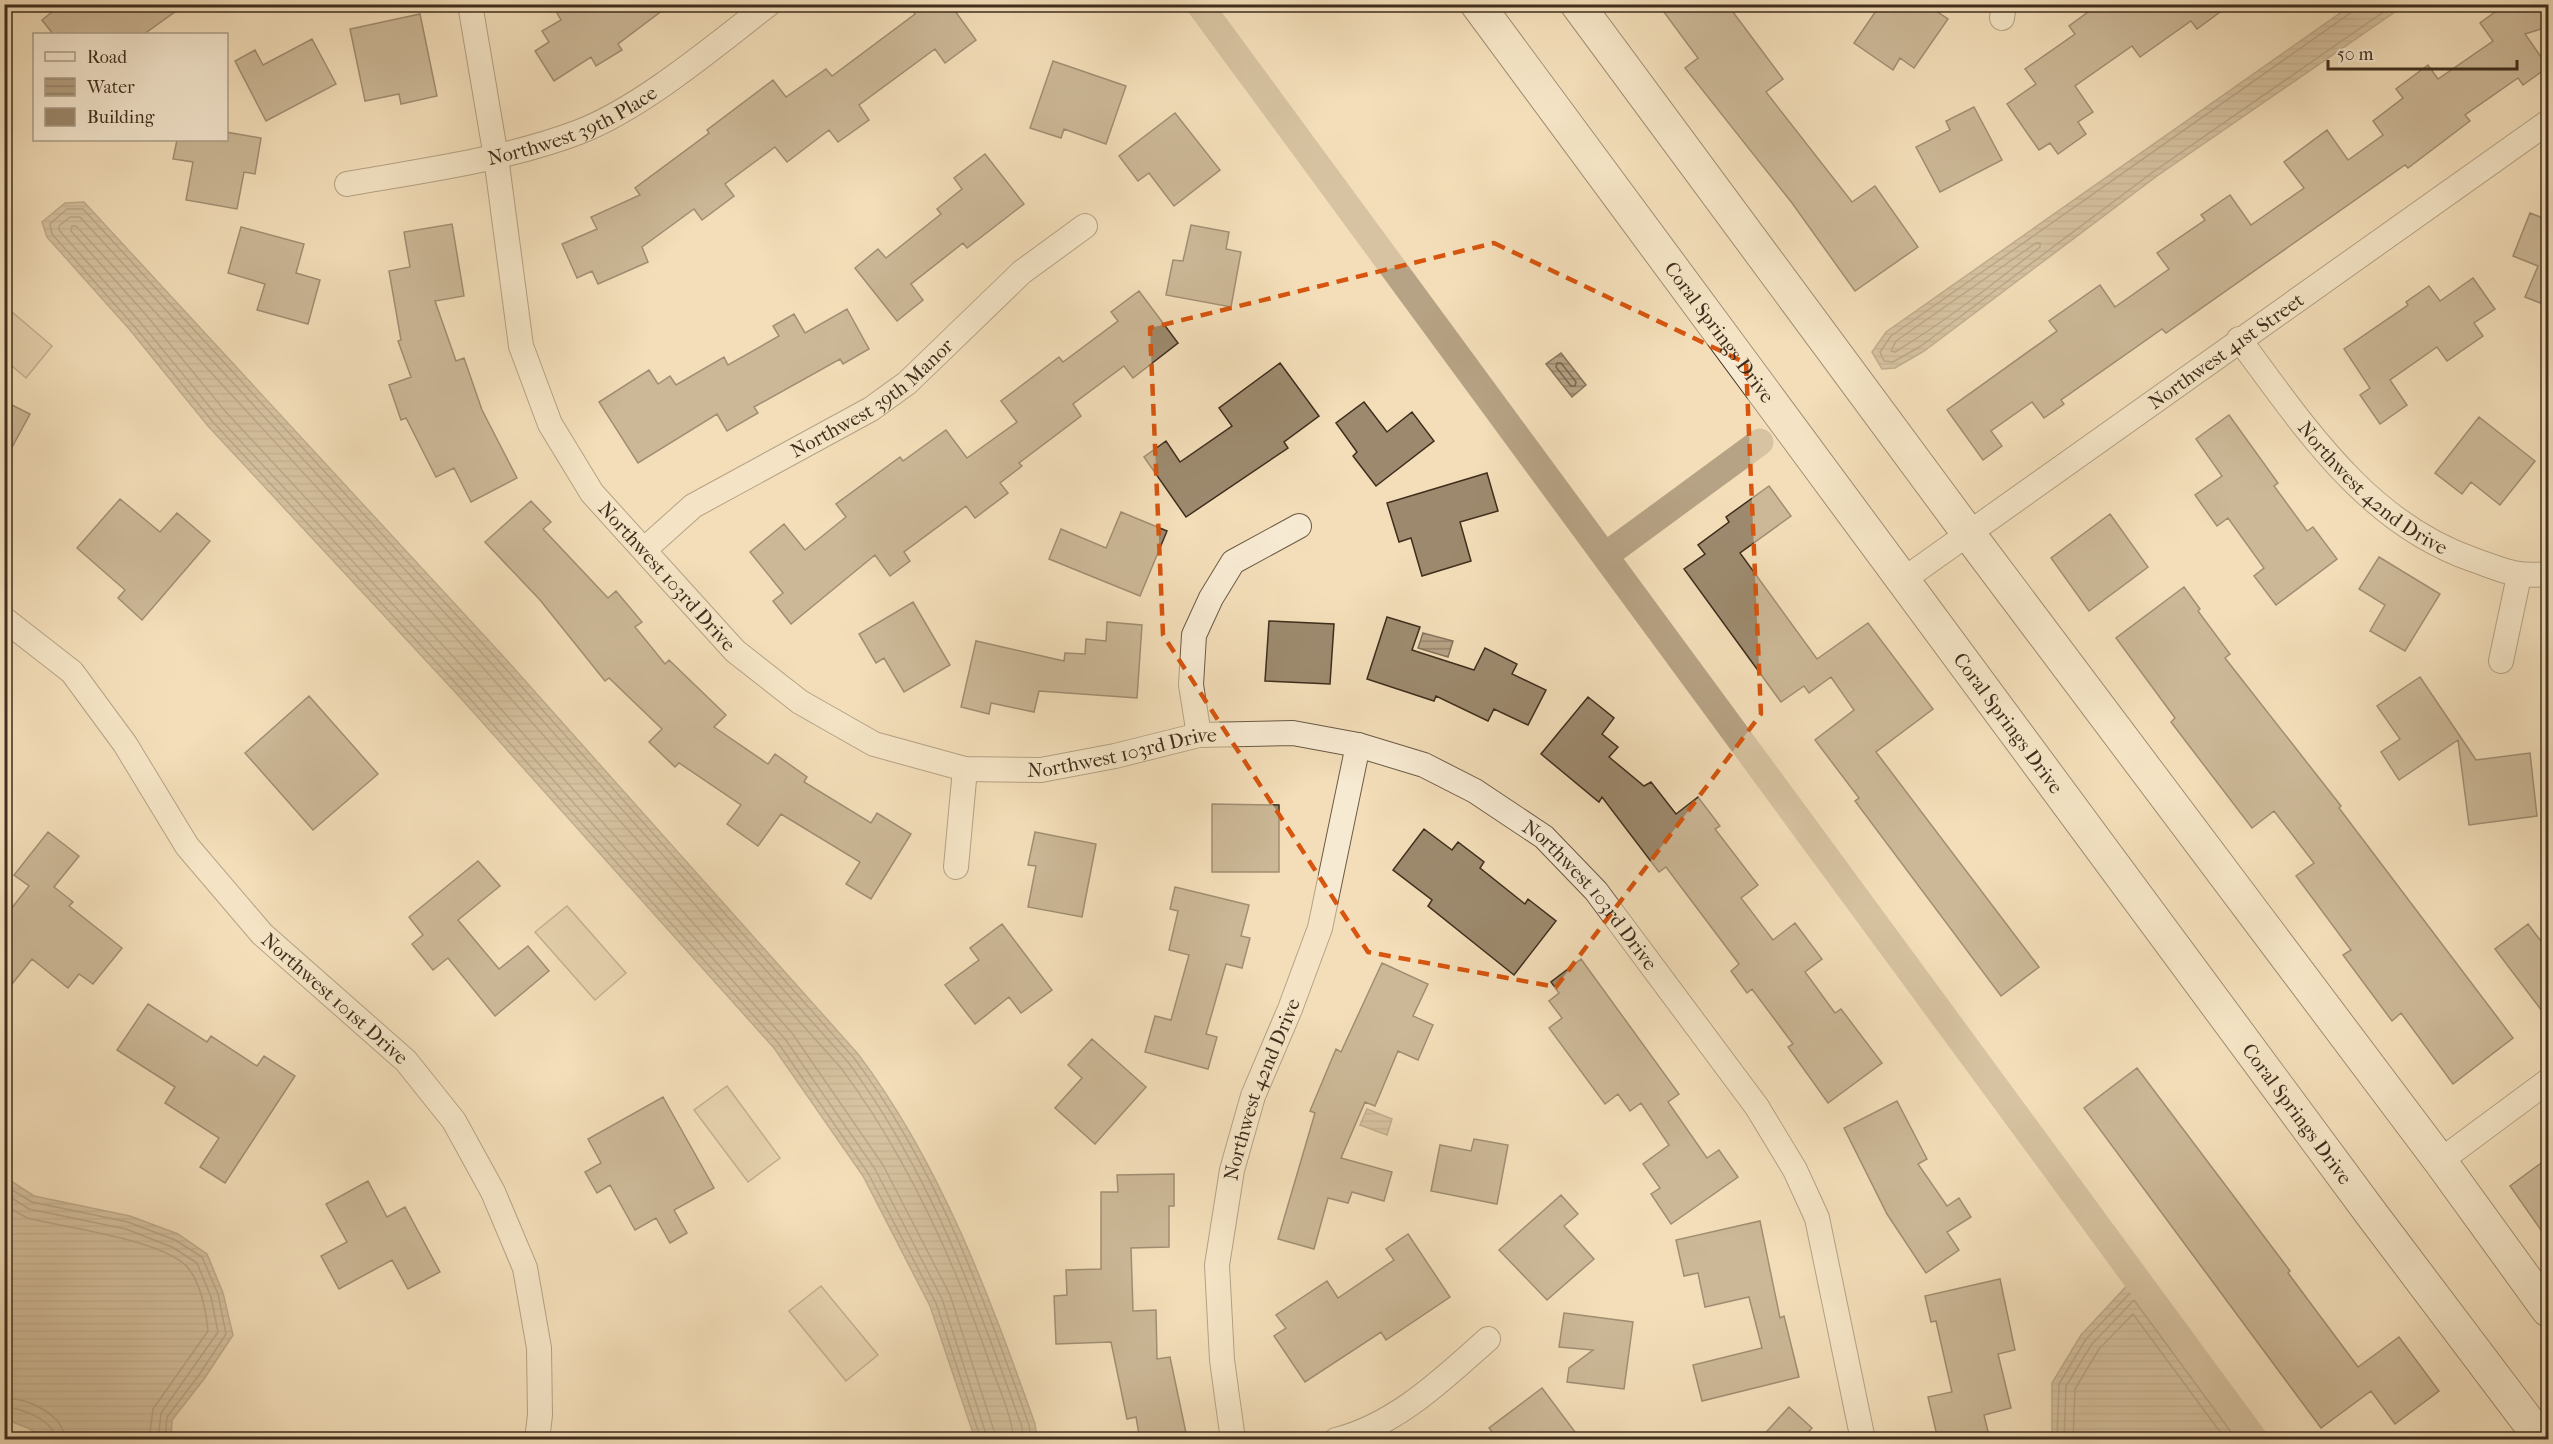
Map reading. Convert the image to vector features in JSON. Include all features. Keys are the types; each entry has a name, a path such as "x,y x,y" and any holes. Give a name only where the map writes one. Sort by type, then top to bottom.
{"main road":[{"name":"Coral Springs Drive","path":"1477,4 2370,1212 2542,1440"},
{"path":"1577,4 1968,532 2440,1161 2548,1310"}],"street":[{"name":"Northwest 103rd Drive","path":"470,4 496,158 521,346 550,424 592,493 735,651 800,702 874,744 965,770 1041,770 1114,756 1199,735 1293,733 1358,746 1424,765 1475,791 1544,837 1596,891 1757,1107 1795,1170 1817,1218 1863,1440"},
{"name":"Northwest 39th Place","path":"347,184 496,158 581,132 647,95 769,4"},
{"name":"Northwest 41st Street","path":"1903,580 2239,339 2548,122"},
{"name":"Northwest 39th Manor","path":"645,549 693,506 871,409 907,383 1022,272 1085,226"},
{"name":"Northwest 42nd Drive","path":"2239,339 2330,459 2384,511 2449,552 2519,576 2548,574"},
{"path":"1199,735 1191,685 1194,635 1211,598 1233,562 1299,526"},
{"path":"2501,661 2519,576"},
{"name":"Northwest 101st Drive","path":"4,620 72,672 125,744 187,846 262,934 406,1060 454,1121 493,1192 525,1268 539,1348 540,1415 537,1440"},
{"name":"Northwest 42nd Drive","path":"1233,1440 1222,1360 1217,1265 1232,1170 1253,1096 1290,1009 1320,928 1358,746"},
{"path":"956,867 965,770"},
{"path":"2440,1161 2548,1081"},
{"path":"1336,1440 1353,1435 1391,1416 1435,1386 1488,1339"}],"highlighted area":[{"path":"1494,243 1746,363 1761,714 1556,987 1368,952 1163,635 1150,328"}],"shaded area":[{"path":"5,306 52,346 26,378 5,360"},
{"path":"567,906 626,973 595,1000 535,932"},
{"path":"727,1086 780,1158 748,1182 694,1110"},
{"path":"821,1286 878,1355 846,1381 789,1311"}],"water":[{"path":"2353,4 2405,5 2157,176 1924,351 1895,368 1882,369 1872,352 1886,332"},
{"path":"84,202 502,655 858,1054 888,1096 914,1140 960,1232 1000,1327 1035,1424 1037,1439 975,1439 930,1306 863,1176 774,1048 457,694 208,426 130,330 47,237 42,222 65,203"},
{"path":"1561,353 1586,385 1572,397 1546,364"},
{"path":"1423,633 1453,641 1448,657 1418,648"},
{"path":"1367,1109 1392,1119 1387,1135 1360,1125"},
{"path":"5,1177 34,1196 130,1216 178,1234 207,1254 223,1293 233,1335 204,1379 172,1420 171,1439 46,1439 28,1428 5,1419"},
{"path":"2135,1277 2255,1439 2052,1439 2052,1383 2081,1335"}],"building":[{"path":"62,4 186,4 145,33 52,33 42,20"},
{"path":"552,4 671,4 618,44 622,50 596,66 591,57 554,81 535,51 549,42 542,31 561,20"},
{"path":"908,4 950,4 976,40 945,63 935,49 859,105 869,120 838,142 829,130 787,162 775,147 725,184 734,196 702,220 694,209 642,247 648,262 598,284 592,271 577,278 562,244 597,229 591,217 640,195 635,188 709,133 707,130 773,80 786,97 826,69 832,76 915,14"},
{"path":"1658,4 1727,4 1783,79 1766,92 1852,202 1875,186 1918,247 1855,291 1792,203 1685,68 1698,58"},
{"path":"2099,4 2231,4 2197,29 2191,21 2140,57 2132,46 2075,86 2093,112 2078,122 2086,134 2058,154 2050,143 2039,150 2007,104 2036,84 2025,69 2075,34 2069,26"},
{"path":"2506,4 2548,4 2548,27 2525,34 2548,67 2523,85 2518,78 2465,115 2470,121 2408,168 2405,165 2166,333 2162,329 2061,400 2064,404 2044,418 2032,402 1991,431 2002,446 1983,460 1947,410 2057,331 2049,321 2100,285 2115,307 2169,269 2157,253 2205,220 2201,215 2230,195 2251,225 2304,188 2284,162 2327,130 2348,160 2383,135 2373,121 2403,98 2396,89 2428,65 2438,79 2493,41 2480,23"},
{"path":"1880,5 1927,5 1948,19 1914,68 1900,58 1893,70 1854,43"},
{"path":"420,14 437,96 401,104 399,94 365,101 350,29"},
{"path":"312,39 336,84 266,121 235,61 255,50 263,65"},
{"path":"1053,61 1126,86 1106,144 1064,129 1061,138 1030,128"},
{"path":"1974,107 2002,160 1940,192 1916,147 1950,130 1946,121"},
{"path":"1175,113 1220,170 1174,206 1149,173 1138,181 1119,156"},
{"path":"228,132 261,138 255,174 244,172 237,209 186,200 193,162 173,159 177,141 228,141"},
{"path":"985,154 1024,204 967,248 963,243 911,284 923,300 897,321 855,268 878,249 886,258 941,214 937,209 962,189 954,178"},
{"path":"2530,213 2548,220 2548,306 2525,297 2538,266 2513,256"},
{"path":"452,224 464,296 435,301 456,361 464,358 482,410 517,478 471,502 454,468 436,477 406,418 401,420 389,385 411,377 398,341 401,340 389,271 410,267 404,232"},
{"path":"1191,225 1229,232 1226,249 1241,252 1231,307 1166,295 1173,260 1183,261"},
{"path":"241,227 304,244 296,273 320,280 308,324 257,310 265,284 228,273"},
{"path":"2473,278 2495,309 2474,323 2483,336 2447,361 2437,347 2390,380 2407,405 2380,424 2360,395 2370,388 2344,349 2408,305 2406,302 2429,286 2440,301"},
{"path":"1139,291 1178,343 1133,378 1124,366 1073,404 1081,416 1019,463 1022,466 1000,483 1008,493 975,518 966,506 904,552 910,561 890,576 875,555 791,624 773,601 783,593 750,552 784,524 805,550 846,517 836,504 900,457 903,461 946,430 967,458 1017,422 1001,401 1059,357 1063,362 1118,321 1111,312"},
{"path":"847,309 869,349 843,364 840,359 754,407 758,413 727,431 717,414 638,463 599,402 649,370 658,384 670,376 676,385 724,357 728,365 779,336 773,326 794,314 805,333"},
{"path":"1280,363 1319,416 1284,442 1288,448 1186,517 1144,457 1166,441 1180,462 1232,426 1219,408"},
{"path":"4,401 30,414 4,462"},
{"path":"1364,402 1387,432 1412,412 1434,441 1376,486 1353,456 1357,452 1336,423"},
{"path":"2229,415 2278,483 2274,486 2307,531 2313,527 2337,559 2276,605 2254,576 2264,568 2228,518 2217,526 2195,495 2222,476 2196,439"},
{"path":"2479,417 2535,461 2500,505 2471,482 2462,494 2435,473"},
{"path":"1487,473 1498,511 1460,522 1471,561 1422,576 1411,538 1399,542 1387,503"},
{"path":"1769,486 1791,516 1740,553 1817,659 1868,623 1933,709 1876,752 2039,967 2001,996 1855,801 1859,798 1815,740 1854,710 1831,677 1809,693 1804,686 1781,702 1684,569 1705,554 1698,545 1729,522 1726,517"},
{"path":"120,499 160,532 177,513 210,541 142,620 118,598 125,590 77,548"},
{"path":"531,501 551,522 543,529 608,598 616,591 642,622 635,627 665,664 669,660 726,715 714,727 768,764 775,754 807,777 804,782 871,823 877,813 911,834 871,899 846,884 860,862 781,814 758,846 727,824 741,805 679,763 675,767 649,742 662,729 609,678 605,681 540,600 485,542"},
{"path":"1121,512 1167,531 1140,596 1049,559 1061,529 1106,548"},
{"path":"2110,514 2148,567 2089,611 2051,558"},
{"path":"2379,557 2440,594 2405,651 2370,631 2385,605 2359,589"},
{"path":"2184,587 2200,609 2198,611 2230,654 2225,658 2341,806 2339,808 2513,1038 2453,1084 2401,1013 2392,1021 2343,955 2351,950 2296,876 2314,863 2274,811 2252,828 2171,722 2175,718 2116,638"},
{"path":"913,602 950,665 904,692 884,658 876,663 859,634"},
{"path":"1387,617 1420,627 1412,650 1474,670 1485,648 1517,664 1512,674 1546,690 1528,725 1494,709 1488,721 1436,696 1434,701 1367,679"},
{"path":"1269,621 1334,624 1330,684 1265,681"},
{"path":"1107,622 1142,625 1137,698 1039,691 1034,712 991,703 989,714 961,707 976,641 1064,661 1065,653 1085,654 1086,639 1106,641"},
{"path":"2420,677 2476,760 2530,753 2537,816 2469,825 2458,740 2399,780 2381,752 2400,739 2377,706"},
{"path":"309,696 378,774 313,830 245,753"},
{"path":"1588,697 1614,718 1602,734 1618,747 1609,757 1644,786 1651,782 1676,814 1698,797 1720,826 1715,829 1758,885 1741,898 1773,940 1795,923 1822,959 1805,972 1835,1013 1841,1009 1882,1063 1828,1103 1788,1047 1793,1044 1752,989 1747,993 1731,971 1739,964 1666,867 1659,872 1602,797 1599,802 1541,754"},
{"path":"1212,804 1279,805 1279,872 1212,872"},
{"path":"1424,829 1452,850 1458,842 1484,862 1480,868 1525,904 1528,899 1556,921 1514,975 1428,906 1432,900 1393,870"},
{"path":"48,832 79,856 54,887 73,902 69,906 122,948 93,984 79,974 68,988 32,959 4,994 4,918 29,886 14,875"},
{"path":"1035,832 1096,844 1082,917 1028,907 1036,866 1028,865"},
{"path":"478,861 500,886 458,920 499,969 528,946 549,971 495,1016 448,958 433,970 412,944 423,935 409,917"},
{"path":"1175,887 1249,905 1241,936 1250,938 1242,968 1226,964 1206,1034 1217,1037 1208,1069 1145,1052 1155,1016 1171,1020 1189,955 1169,950 1178,911 1170,909"},
{"path":"1002,924 1052,990 1021,1013 1009,997 975,1024 945,985 979,960 970,948"},
{"path":"2528,924 2540,940 2548,934 2548,1019 2495,949"},
{"path":"1581,959 1679,1094 1668,1102 1707,1158 1719,1150 1738,1177 1671,1224 1651,1194 1660,1188 1643,1164 1669,1145 1641,1103 1630,1111 1618,1094 1605,1104 1549,1028 1562,1018 1549,1001 1559,993 1551,982"},
{"path":"1382,963 1428,984 1413,1016 1433,1025 1418,1060 1398,1051 1375,1106 1365,1102 1341,1158 1392,1172 1384,1201 1352,1192 1348,1203 1328,1198 1314,1249 1278,1239 1315,1113 1310,1111 1336,1049 1341,1052"},
{"path":"148,1004 207,1042 211,1036 257,1066 264,1056 295,1076 225,1183 200,1167 219,1138 165,1103 175,1087 117,1050"},
{"path":"1092,1039 1146,1087 1095,1144 1055,1108 1082,1078 1068,1065"},
{"path":"2137,1068 2290,1271 2288,1273 2358,1367 2399,1337 2439,1391 2395,1424 2371,1391 2321,1428 2084,1108"},
{"path":"663,1097 714,1188 674,1210 687,1233 670,1243 656,1218 635,1230 610,1185 597,1193 585,1172 601,1163 588,1139"},
{"path":"1897,1101 1927,1159 1918,1164 1947,1206 1959,1198 1971,1217 1947,1232 1959,1250 1926,1273 1887,1214 1844,1128"},
{"path":"1474,1139 1508,1145 1497,1204 1431,1191 1440,1145 1471,1151"},
{"path":"2548,1158 2548,1240 2510,1186"},
{"path":"1174,1174 1174,1206 1169,1206 1169,1247 1131,1248 1133,1311 1156,1310 1157,1359 1170,1357 1186,1433 1157,1440 1140,1440 1136,1417 1127,1419 1111,1342 1056,1344 1054,1296 1067,1295 1066,1270 1101,1269 1101,1192 1118,1192 1117,1175"},
{"path":"368,1181 387,1217 405,1207 440,1272 408,1289 392,1260 339,1289 321,1256 347,1242 326,1204"},
{"path":"1561,1195 1578,1214 1564,1226 1594,1259 1547,1300 1499,1250"},
{"path":"1760,1221 1780,1318 1784,1316 1799,1377 1702,1401 1693,1365 1762,1348 1749,1297 1705,1307 1698,1273 1684,1276 1676,1240"},
{"path":"1408,1234 1450,1297 1386,1340 1381,1332 1305,1382 1274,1336 1286,1328 1276,1315 1327,1281 1338,1298 1394,1260 1386,1249"},
{"path":"2000,1279 2015,1350 1998,1354 2011,1408 1984,1415 1990,1440 1938,1440 1928,1397 1952,1392 1936,1321 1931,1322 1925,1296"},
{"path":"1564,1313 1633,1322 1624,1389 1567,1382 1569,1368 1593,1350 1559,1347"},
{"path":"1542,1388 1581,1440 1498,1440 1489,1428"},
{"path":"1789,1407 1812,1428 1801,1440 1759,1440"}],"waterway":[{"path":"1199,4 2255,1440"},
{"path":"1606,555 1760,442"}]}
